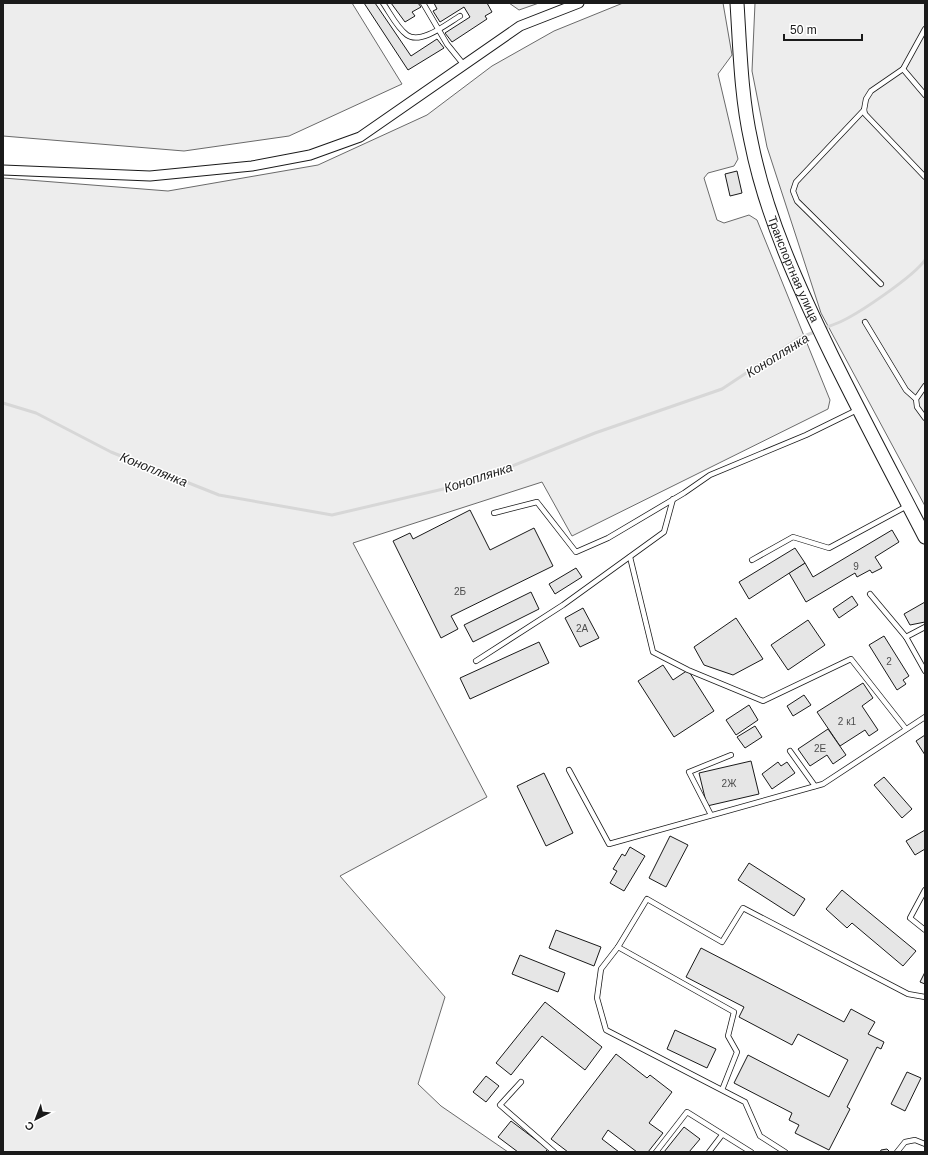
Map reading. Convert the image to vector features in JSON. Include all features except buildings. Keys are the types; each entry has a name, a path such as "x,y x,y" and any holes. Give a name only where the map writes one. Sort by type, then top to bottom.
{"main road":[{"name":"Транспортная улица","path":"737,3 743,100 751,142 763,191 781,242 812,315 858,409 925,537"}],"street":[{"path":"3,170 150,176 252,166 310,155 360,137 520,26 579,3"}],"lane":[{"path":"383,3 401,29 408,36 416,38 424,37 460,16"},
{"path":"423,3 447,44 464,65"},
{"path":"881,284 797,201 793,191 796,182 864,110 866,99 871,91 903,69 925,30"},
{"path":"903,69 925,95"},
{"path":"864,110 865,114 925,177"},
{"path":"865,322 906,390 916,399 917,406 925,418"},
{"path":"916,399 925,386"},
{"path":"494,513 537,502 576,552 608,538 710,475 806,435 858,409"},
{"path":"476,661 563,606 664,532 673,499"},
{"path":"752,560 793,537 829,548 908,505"},
{"path":"630,557 653,652 688,670 763,702 851,659 906,730"},
{"path":"870,594 906,637 925,671"},
{"path":"906,637 925,627"},
{"path":"569,770 609,844 823,784 925,717"},
{"path":"790,751 815,786"},
{"path":"711,816 689,772 730,755"},
{"path":"925,890 910,918 925,930"},
{"path":"785,1152 760,1136 745,1102 606,1030 597,998 601,970 618,947 647,899 722,942 743,908 908,994 925,997"},
{"path":"618,947 734,1012 728,1036 737,1052 722,1090"},
{"path":"521,1082 500,1105 554,1152"},
{"path":"656,1152 687,1112 751,1152"},
{"path":"709,1152 722,1135"},
{"path":"897,1152 905,1142 914,1140 925,1144"}],"shaded area":[{"path":"3,3 352,3 402,84 289,136 184,151 3,136"},
{"path":"509,3 539,3 519,10"},
{"path":"623,3 723,3 732,55 718,74 738,159 734,166 708,173 704,178 717,220 724,223 749,215 757,220 830,400 828,409 572,536 542,482 353,543 487,797 340,876 445,997 418,1084 441,1106 508,1152 3,1152 3,178 168,191 318,165 427,115 492,66 554,31"},
{"path":"755,3 925,3 925,506 821,313 767,147 752,71"}],"waterway":[{"name":"Коноплянка","path":"822,329 842,321 874,302 910,275 925,260"},
{"name":"Коноплянка","path":"3,403 36,413 111,452 219,495 332,515 469,483 595,433 722,389 799,338 817,331"}]}
